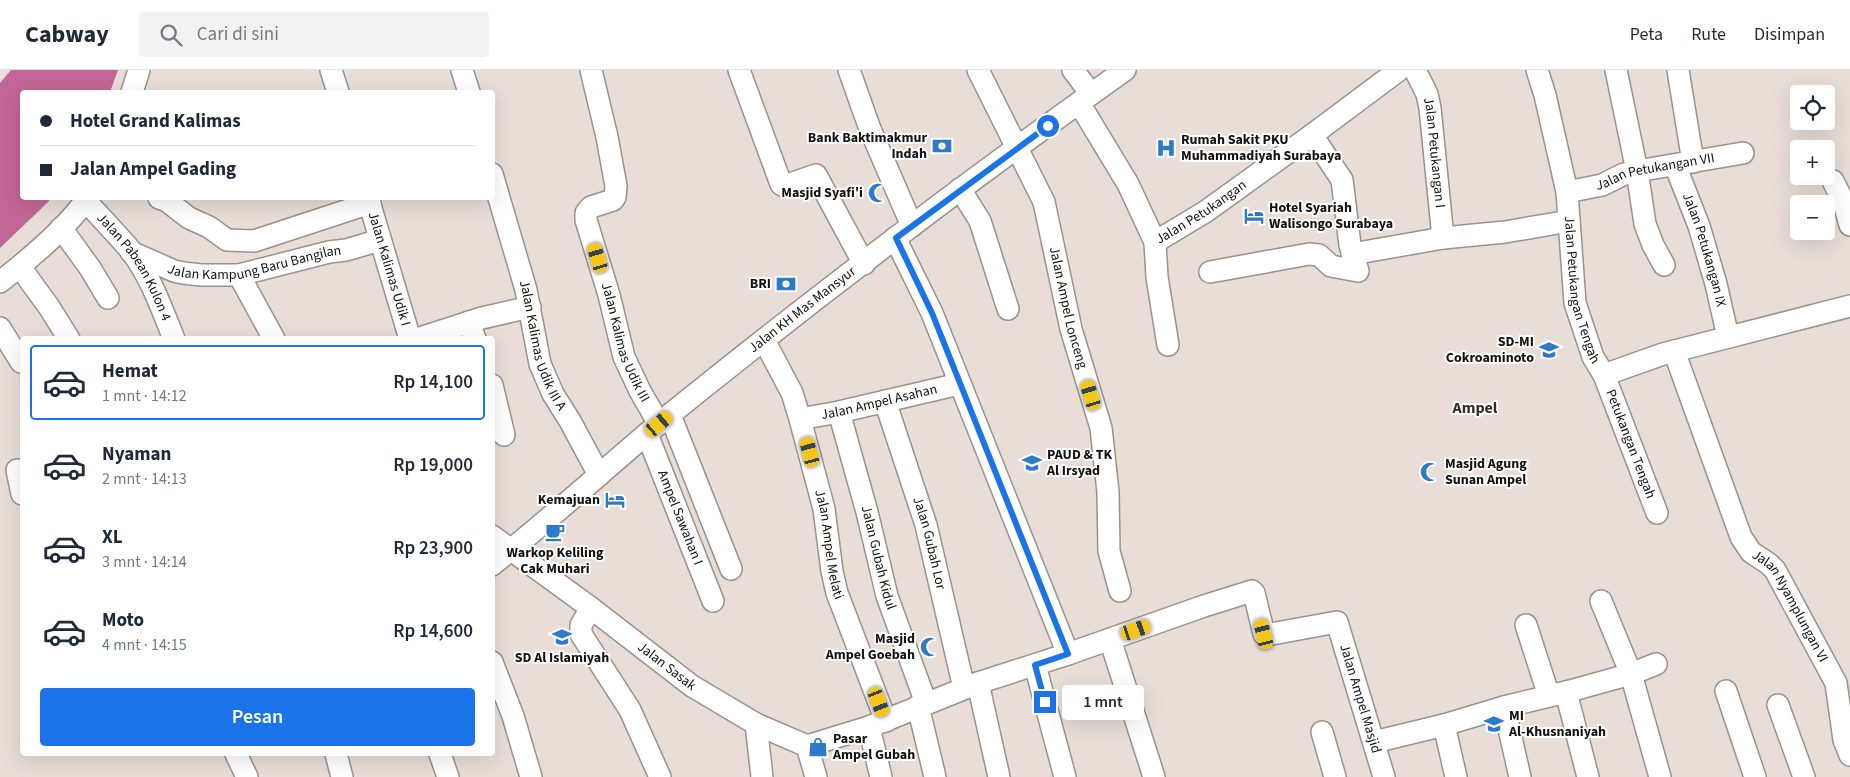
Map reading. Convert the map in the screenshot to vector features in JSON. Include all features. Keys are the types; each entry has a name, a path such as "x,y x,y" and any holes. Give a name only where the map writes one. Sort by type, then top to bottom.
{"street":[{"path":"133,90 139,70"},
{"path":"331,70 337,90"},
{"path":"462,70 468,90"},
{"name":"Jalan Kalimas Udik III","path":"591,70 607,137 616,186 613,200 591,207 586,213 586,220 610,295 624,357 658,425"},
{"path":"739,70 781,184 784,186 816,175 864,264"},
{"path":"849,70 932,313 1068,654"},
{"name":"Jalan Ampel Lonceng","path":"978,70 1044,202 1071,328 1101,428 1108,492 1109,551 1120,591"},
{"name":"Jalan Petukangan","path":"1074,70 1085,99 1155,242 1205,212 1399,70"},
{"name":"Jalan KH Mas Mansyur","path":"495,563 658,425 764,340 960,189 1125,70"},
{"name":"Jalan Petukangan I","path":"1416,70 1427,94 1430,108 1442,238"},
{"name":"Jalan Petukangan Tengah","path":"1537,70 1545,95 1567,192 1575,302 1593,357 1604,375 1674,351 1850,306"},
{"path":"1616,70 1637,171 1645,224 1653,245 1664,265"},
{"name":"Jalan Petukangan IX","path":"1678,70 1684,163 1701,234 1716,284 1728,338"},
{"path":"1210,272 1309,254 1319,255 1331,266 1358,271 1352,254 1342,180 1312,135"},
{"name":"Jalan Petukangan VII","path":"1567,192 1602,185 1624,174 1637,171 1743,153"},
{"name":"Jalan Kalimas Udik III A","path":"495,185 530,307 540,364 546,380 599,475"},
{"path":"1835,185 1844,203 1850,225"},
{"path":"960,189 980,221 1008,309"},
{"path":"0,282 20,267 61,228 85,200"},
{"name":"Jalan Pabean Kulon 4","path":"87,200 131,252 151,284 173,336"},
{"path":"164,200 189,218 209,227 227,240 254,241 369,200"},
{"name":"Jalan Kalimas Udik I","path":"369,200 409,336"},
{"path":"1352,254 1442,238 1505,232 1569,221"},
{"path":"61,228 90,268 108,298"},
{"name":"Jalan Kampung Baru Bangilan","path":"131,252 174,271 183,273 239,275 330,252 346,250 380,240"},
{"path":"1155,242 1157,277 1168,345"},
{"path":"20,267 67,336"},
{"path":"239,275 272,336"},
{"path":"435,336 472,330 530,307"},
{"path":"0,328 20,360"},
{"name":"Jalan Ampel Melati","path":"764,340 792,393 800,419 824,509 832,571 837,593 877,724 881,777"},
{"name":"Jalan Nyamplungan VI","path":"1674,351 1741,537 1751,552 1775,570 1836,682 1844,740 1850,755"},
{"name":"Petukangan Tengah","path":"1604,375 1657,514"},
{"name":"Jalan Ampel Asahan","path":"800,419 839,412 959,384"},
{"path":"495,398 504,435"},
{"name":"Jalan Gubah Lor","path":"885,401 926,525 971,686 999,777"},
{"name":"Jalan Gubah Kidul","path":"839,412 888,596 922,704 935,777"},
{"path":"658,425 731,570"},
{"name":"Ampel Sawahan I","path":"658,425 713,600"},
{"path":"13,471 20,489"},
{"name":"Jalan Sasak","path":"495,538 591,608 692,686 756,724 807,746"},
{"name":"Jalan Ampel Masjid","path":"1110,639 1204,606 1253,592 1266,636 1337,622 1384,777"},
{"path":"1601,601 1631,674 1660,777"},
{"path":"591,608 581,625 581,634 630,710 660,777"},
{"path":"1526,625 1557,694 1588,777"},
{"path":"816,777 807,746 877,724 922,704 971,686 1110,639 1154,777"},
{"path":"1374,742 1631,674 1656,664"},
{"path":"1035,665 1065,777"},
{"path":"495,670 513,716 531,777"},
{"path":"1726,691 1755,777"},
{"path":"1778,705 1804,777"},
{"path":"1504,707 1520,777"},
{"path":"756,724 762,777"},
{"path":"1444,725 1456,777"},
{"path":"1322,732 1335,777"},
{"path":"237,756 247,777"},
{"path":"337,756 342,777"},
{"path":"441,756 448,777"}],"shaded area":[{"path":"11,70 118,70 111,90 20,90 20,200 49,200 0,248 0,83"}],"place":[{"name":"Bank Baktimakmur Indah","path":"942,146"},
{"name":"Rumah Sakit PKU Muhammadiyah Surabaya","path":"1166,148"},
{"name":"Masjid Syafi'i","path":"878,193"},
{"name":"Hotel Syariah Walisongo Surabaya","path":"1254,216"},
{"name":"BRI","path":"786,284"},
{"name":"SD-MI Cokroaminoto","path":"1549,350"},
{"name":"PAUD & TK Al Irsyad","path":"1032,463"},
{"name":"Masjid Agung Sunan Ampel","path":"1430,472"},
{"name":"Kemajuan","path":"615,500"},
{"name":"Warkop Keliling Cak Muhari","path":"555,532"},
{"name":"SD Al Islamiyah","path":"562,637"},
{"name":"Masjid Ampel Goebah","path":"930,647"},
{"name":"MI Al-Khusnaniyah","path":"1494,724"},
{"name":"Pasar Ampel Gubah","path":"818,747"}],"district":[{"name":"Ampel","path":"1475,408"}],"route":[{"path":"1045,702 1035,665 1068,654 932,313 896,238 1048,126"}]}
